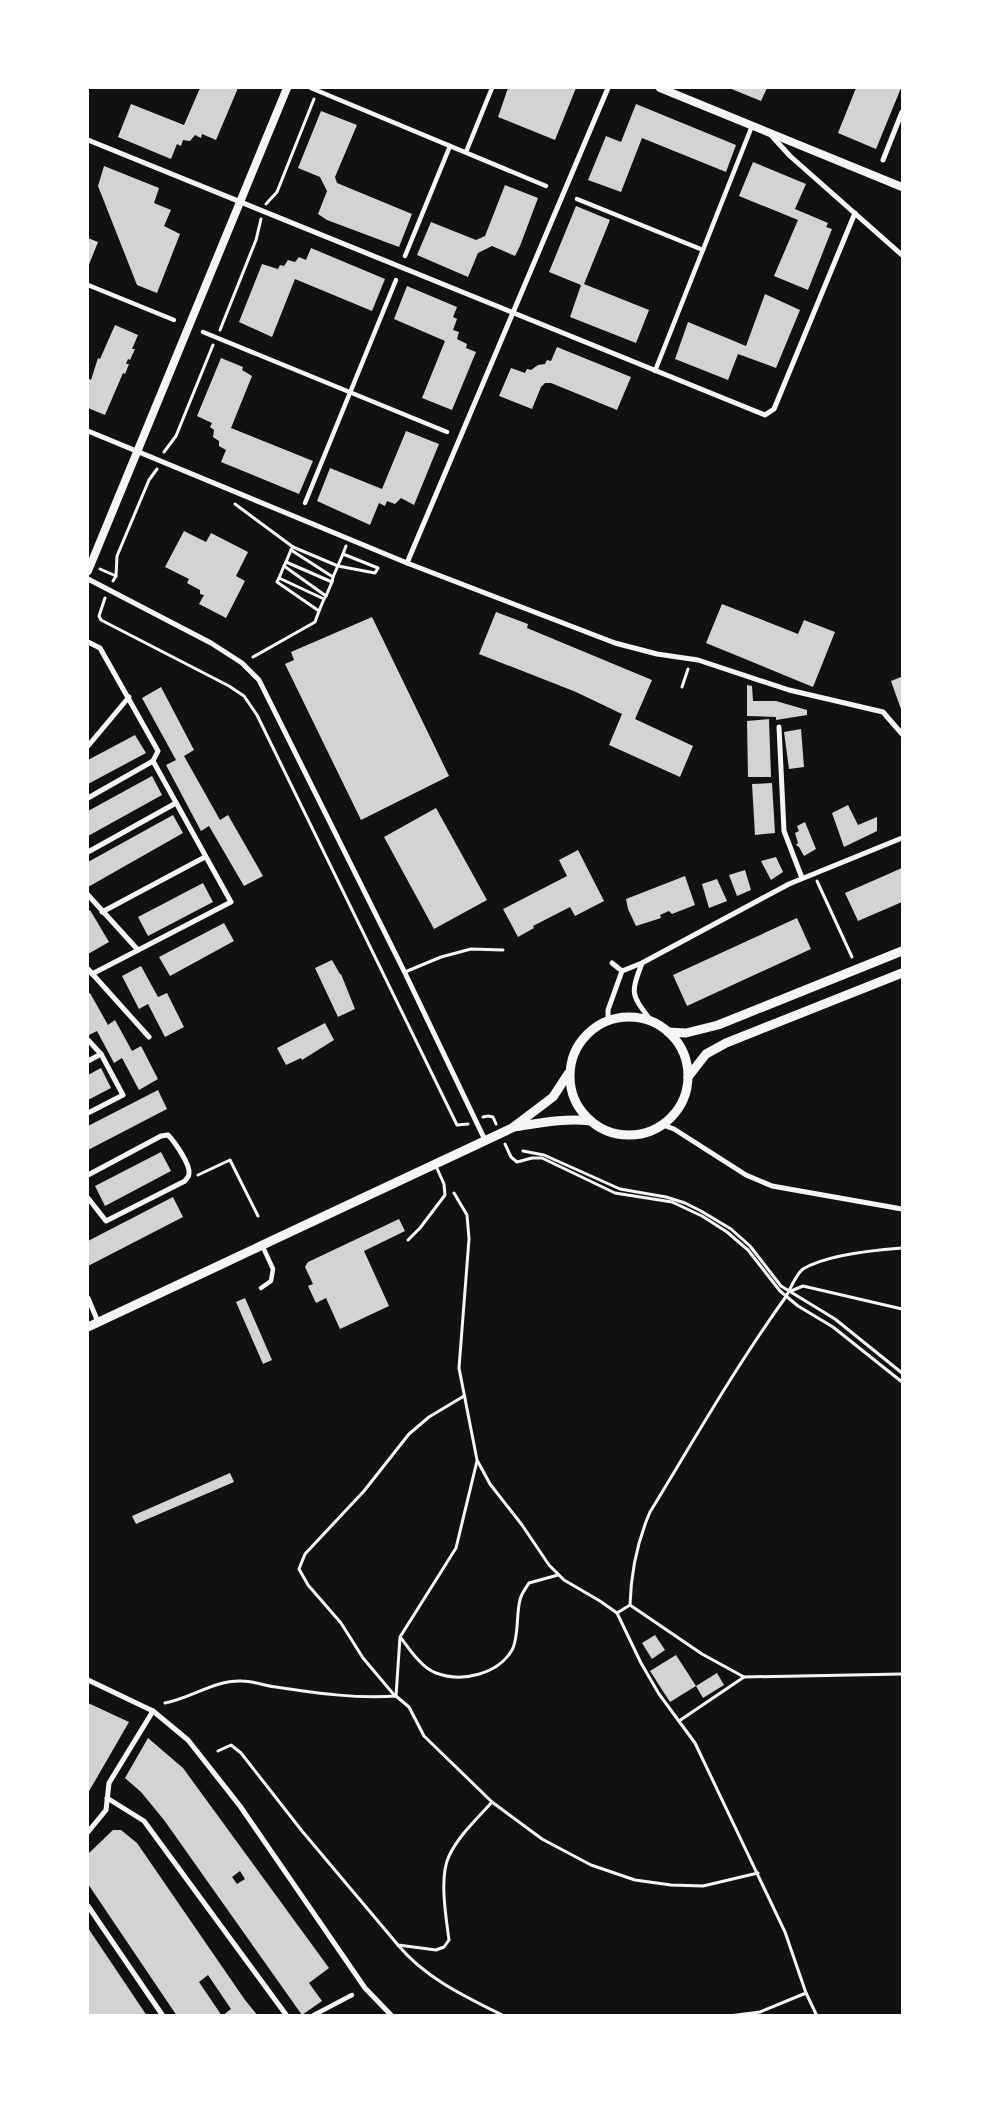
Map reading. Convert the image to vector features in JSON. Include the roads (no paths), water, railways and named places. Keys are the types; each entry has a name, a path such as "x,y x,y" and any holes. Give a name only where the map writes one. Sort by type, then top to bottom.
{"main road":[{"path":"668,1032 686,1033 718,1026 902,951"},
{"path":"688,1077 706,1054 726,1042 902,973"},
{"path":"512,1128 553,1097 568,1074 579,1044 592,1030 608,1021 622,1017 638,1018 652,1022 668,1032 679,1045 686,1060 688,1077 684,1096 676,1112 663,1125 647,1133 629,1135 612,1133 596,1125 582,1113 574,1097 568,1074"},
{"path":"88,1327 512,1128 549,1120 573,1119 591,1121"}],"street":[{"path":"89,568 287,88"},
{"path":"311,88 546,186"},
{"path":"466,152 492,88"},
{"path":"408,563 608,88"},
{"path":"660,88 902,187"},
{"path":"883,160 902,112"},
{"path":"655,371 752,126"},
{"path":"768,132 790,156 902,255"},
{"path":"88,140 766,415 774,409 855,213"},
{"path":"406,256 450,146"},
{"path":"577,198 703,250"},
{"path":"305,503 396,280"},
{"path":"88,285 174,320"},
{"path":"203,332 447,432"},
{"path":"88,431 408,563 615,643 657,654 692,659 789,690 883,712 902,734"},
{"path":"88,579 211,643 242,663 259,680 485,1140"},
{"path":"88,642 100,648 158,751 153,761 88,798"},
{"path":"88,746 129,698"},
{"path":"779,727 784,831 802,878"},
{"path":"149,1037 90,972 138,950 231,902 153,761"},
{"path":"88,852 176,804"},
{"path":"608,1021 608,1010 622,971 788,884 902,838"},
{"path":"102,912 205,857"},
{"path":"88,895 138,950"},
{"path":"642,962 633,986 634,994 638,1003 652,1022"},
{"path":"612,963 622,971"},
{"path":"88,1040 101,1054 123,1095 88,1113"},
{"path":"88,1061 101,1054"},
{"path":"663,1125 674,1129 746,1175 772,1186 902,1209"},
{"path":"88,1175 161,1136 168,1135 174,1141 188,1167 189,1174 185,1182 106,1221 88,1198"},
{"path":"261,1288 271,1281 273,1269 262,1245"},
{"path":"88,1298 98,1322"},
{"path":"88,1680 153,1711 188,1740 240,1806 366,1988 392,2016"},
{"path":"88,1832 106,1810 109,1783 153,1711"},
{"path":"107,1798 144,1820 287,2016"},
{"path":"88,1906 163,2016"},
{"path":"312,2016 352,1995"}],"lane":[{"path":"404,972 441,956 472,949 503,950"},
{"path":"408,1240 420,1228 444,1195 444,1184 434,1164"}]}
